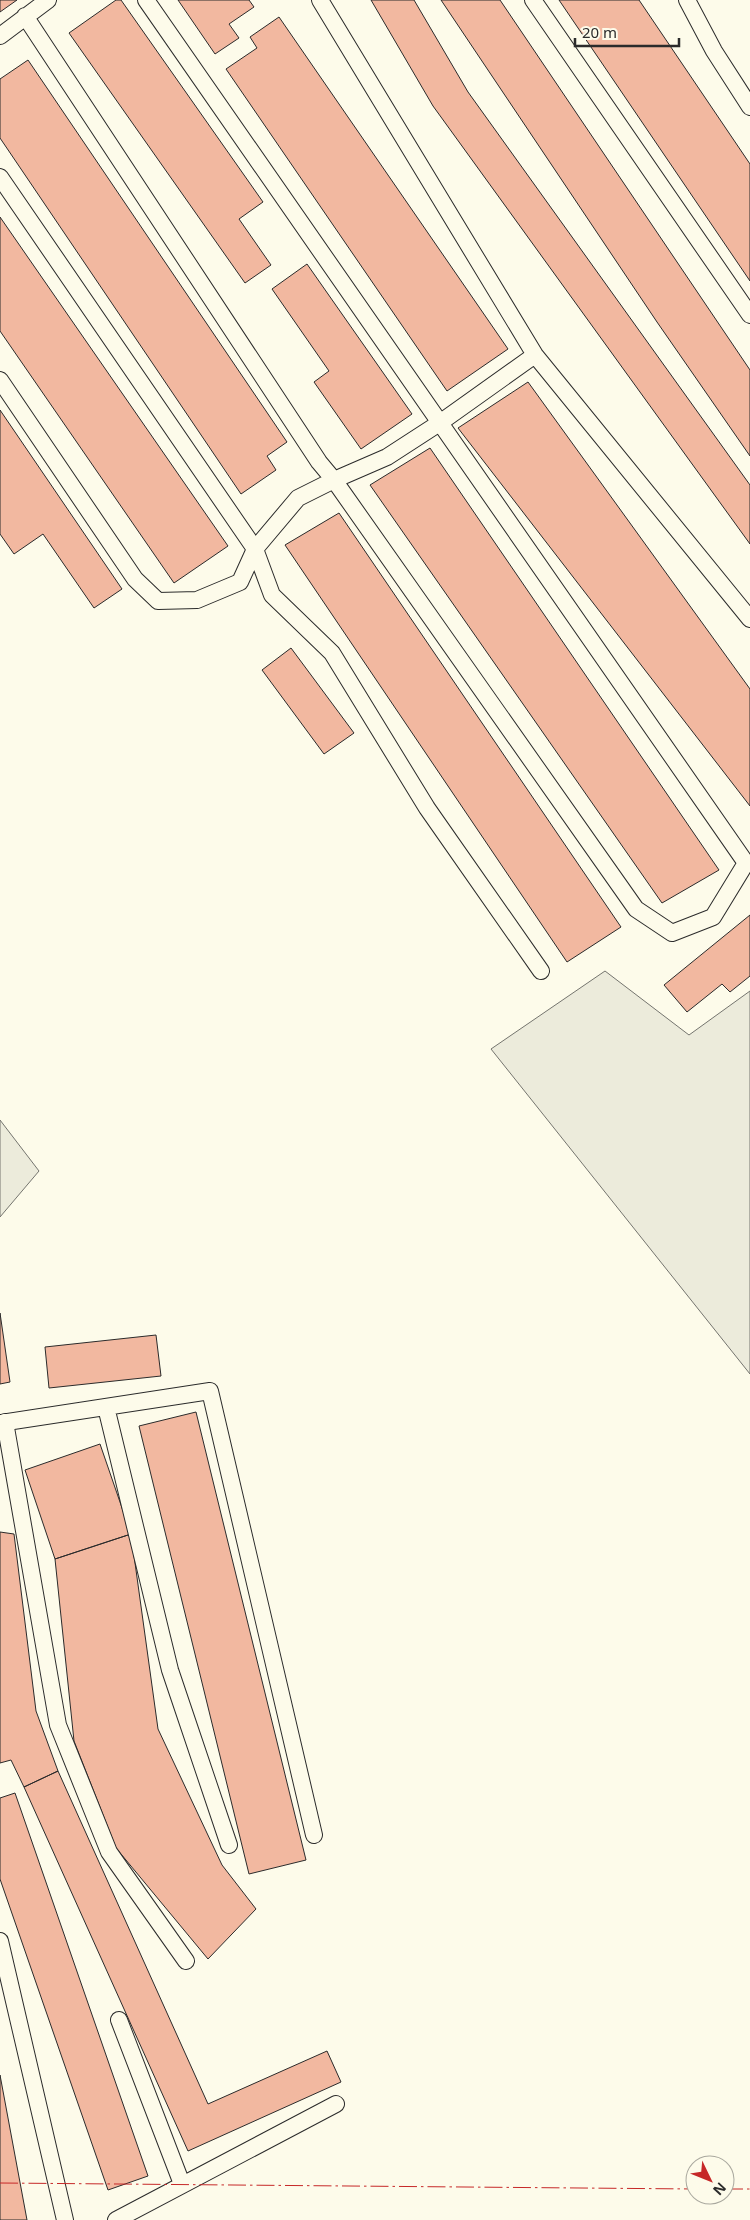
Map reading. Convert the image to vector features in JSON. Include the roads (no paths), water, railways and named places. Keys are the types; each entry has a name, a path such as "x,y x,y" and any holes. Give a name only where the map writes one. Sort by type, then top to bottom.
{"lane":[{"path":"0,36 48,0"},
{"path":"25,16 319,462 334,480 636,909 672,934 713,917 748,863 146,0"},
{"path":"320,0 535,355 750,619"},
{"path":"533,0 750,315"},
{"path":"687,0 714,51 750,107"},
{"path":"0,177 255,549 272,594 332,653 427,808 541,971"},
{"path":"0,380 135,580 158,601 197,600 240,582 255,549 298,498 387,457 441,422 535,355"},
{"path":"186,1961 108,1852 58,1725 3,1423 210,1390 314,1835"},
{"path":"106,1406 170,1670 229,1846"},
{"path":"0,1941 65,2220"},
{"path":"118,2020 182,2184"},
{"path":"116,2220 336,2104"}]}
